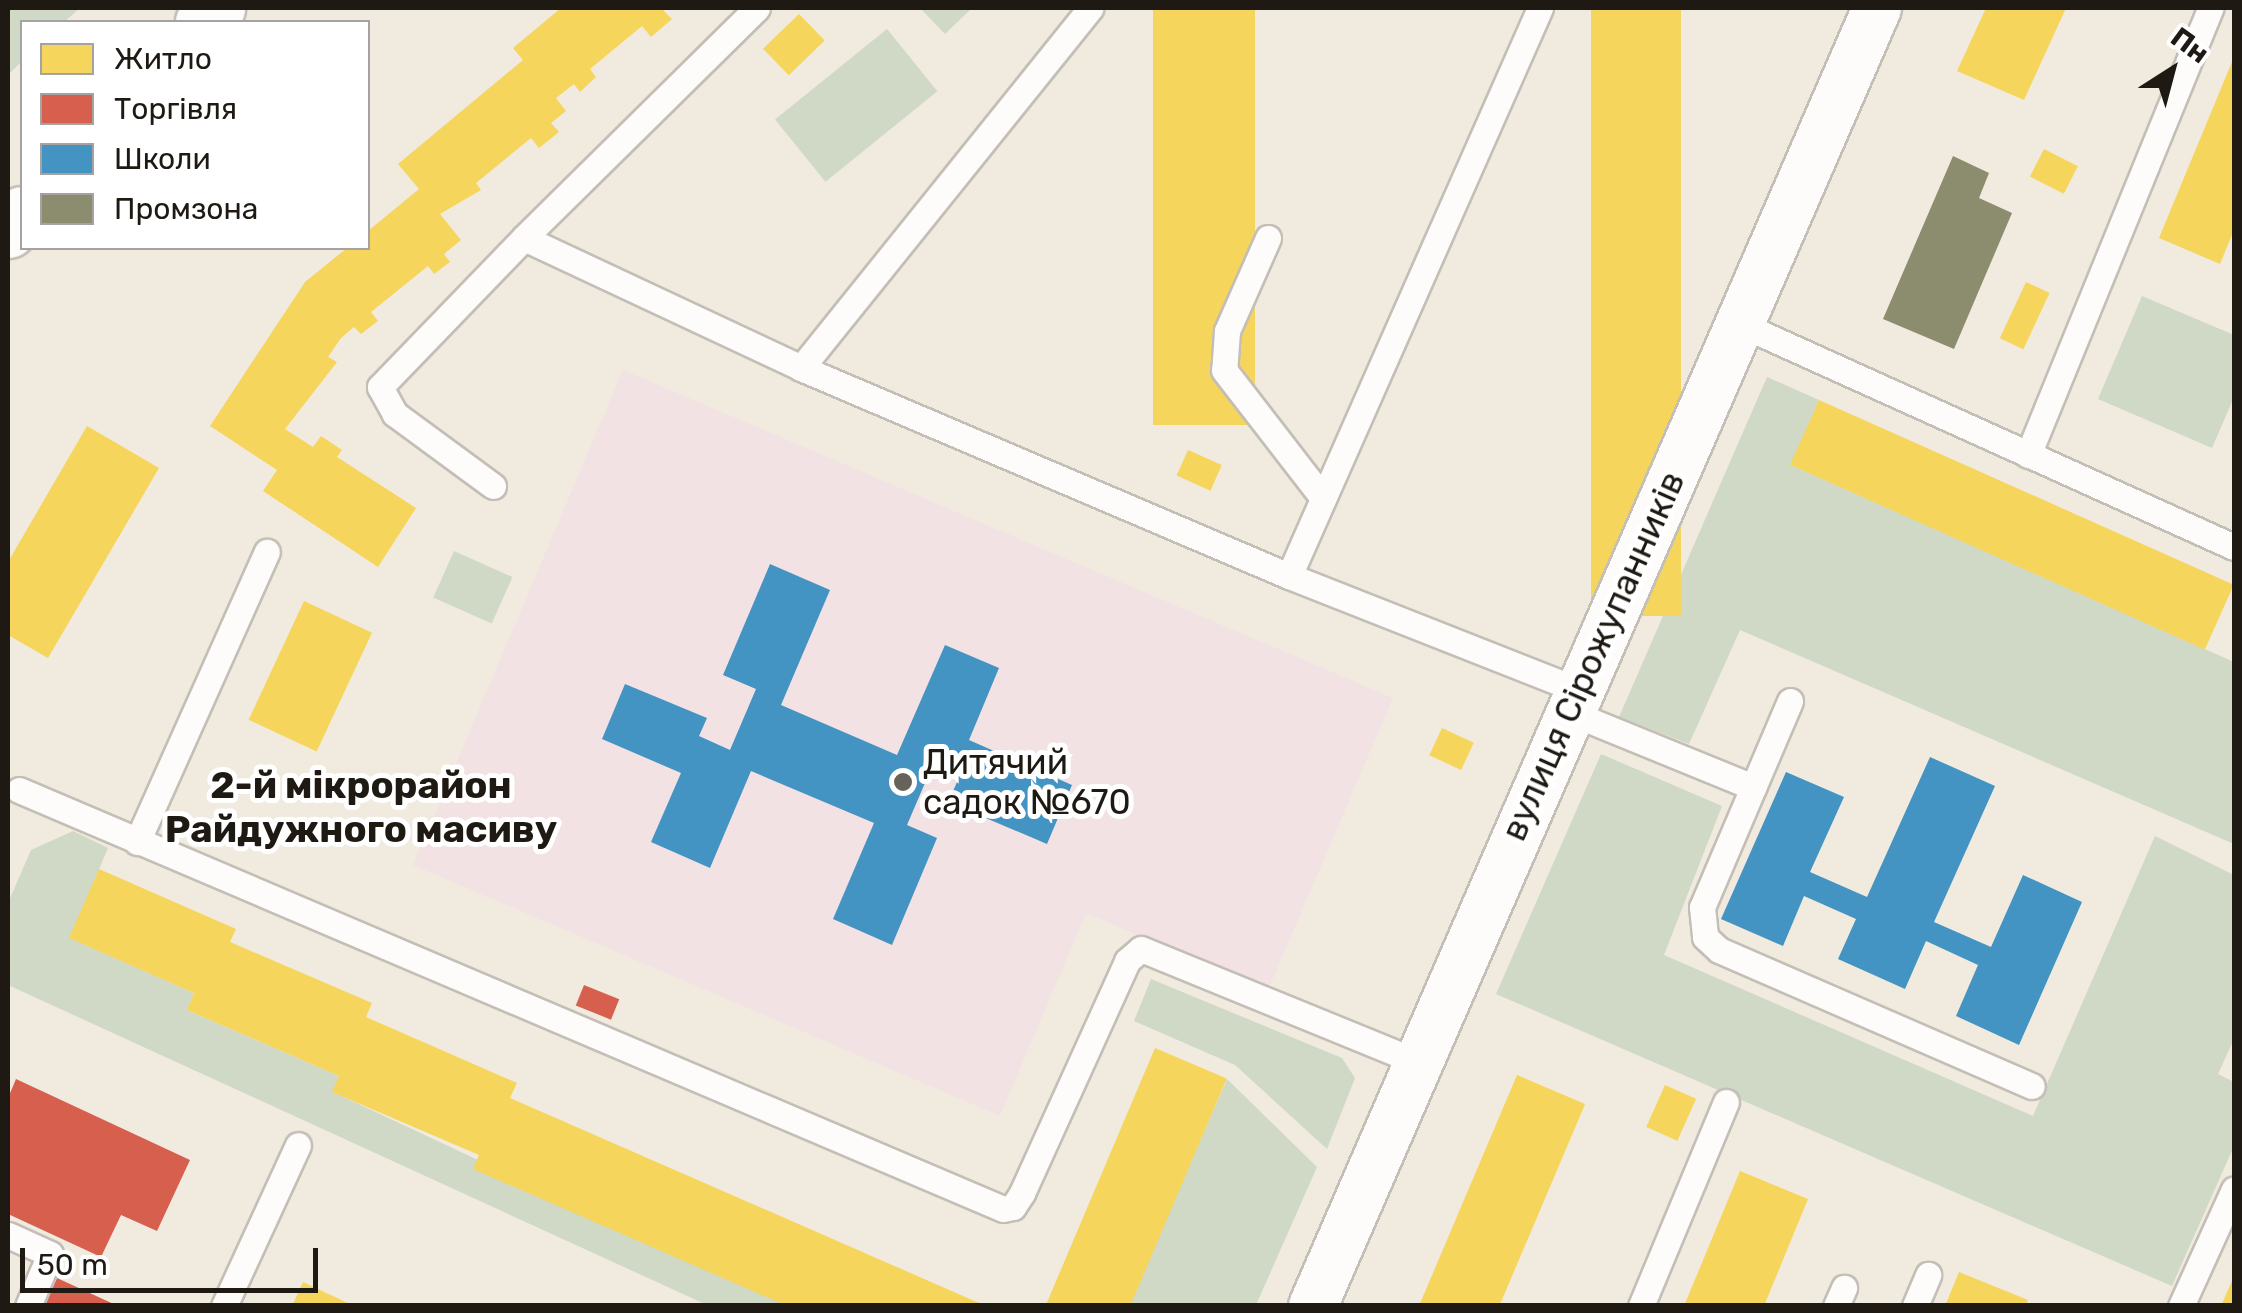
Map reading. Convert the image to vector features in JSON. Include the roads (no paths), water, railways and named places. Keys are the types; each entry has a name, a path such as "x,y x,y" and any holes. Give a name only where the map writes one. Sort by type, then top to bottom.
{"street":[{"name":"вулиця Сірожупанників","path":"1313,1306 1415,1061 1877,8"}],"lane":[{"path":"492,486 395,414 380,387 757,8"},
{"path":"801,368 1090,8"},
{"path":"1289,576 1540,8"},
{"path":"2028,455 2210,8"},
{"path":"524,238 801,368 1574,701 1753,787"},
{"path":"1268,238 1227,331 1224,370 1323,498"},
{"path":"1740,324 2234,547"},
{"path":"137,842 267,552"},
{"path":"1790,701 1702,908 1706,937 1718,950 2032,1086"},
{"path":"19,790 1002,1208 1013,1207 1022,1193 1127,962 1142,949 1415,1061"},
{"path":"1641,1306 1726,1102"},
{"path":"224,1306 298,1145"},
{"path":"2181,1306 2234,1189"},
{"path":"8,1235 50,1254 28,1306"},
{"path":"1915,1306 1928,1275"}],"place":[{"name":"Дитячий садок №670","path":"903,782"}],"district":[{"name":"2-й мікрорайон Райдужного масиву","path":"361,808"}]}
